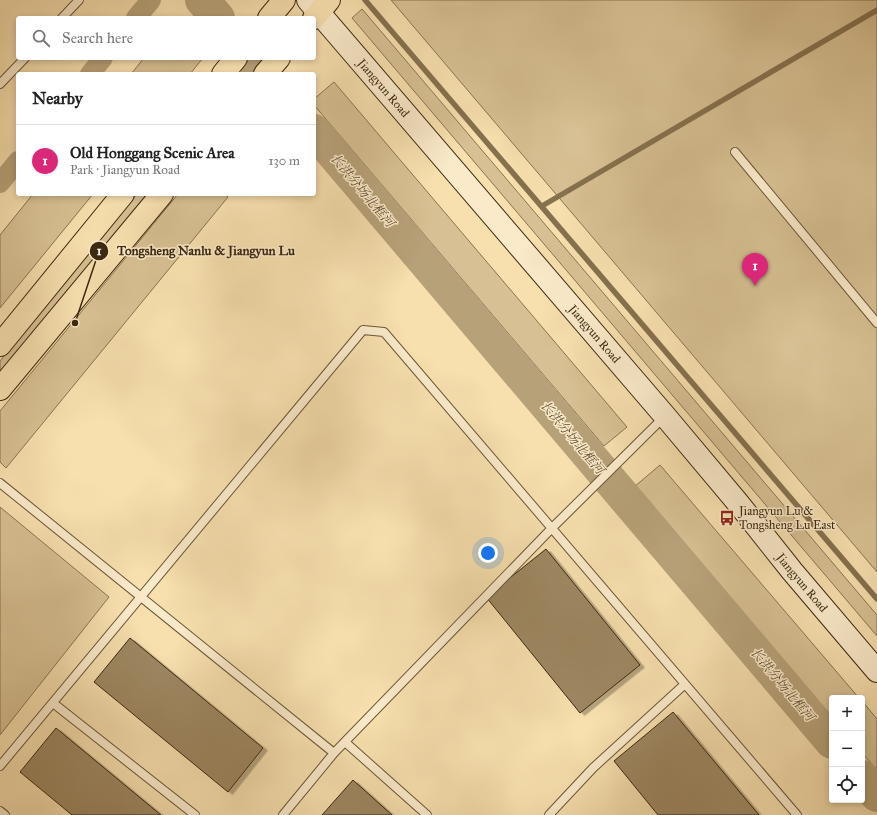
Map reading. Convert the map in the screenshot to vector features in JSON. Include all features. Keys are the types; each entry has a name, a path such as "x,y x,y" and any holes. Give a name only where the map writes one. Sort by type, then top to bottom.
{"main road":[{"path":"272,16 284,0"},
{"path":"225,72 234,60"},
{"path":"267,72 277,60"},
{"path":"0,345 121,196"},
{"path":"0,389 160,196"}],"street":[{"name":"Jiangyun Road","path":"317,7 321,16 665,416 738,503 792,571 877,671"}],"lane":[{"path":"64,16 79,0"},
{"path":"0,84 22,60"},
{"path":"735,152 877,322"},
{"path":"0,766 363,330 384,332 797,815"},
{"path":"283,815 334,753 552,528 665,416"},
{"path":"0,482 334,753"},
{"path":"549,815 593,768 685,684"},
{"path":"52,703 194,815"},
{"path":"345,742 427,815"},
{"path":"0,811 5,815"}],"shaded area":[{"path":"391,0 877,0 877,572"},
{"path":"362,9 877,615 877,636 352,18"},
{"path":"142,60 201,60 192,72 133,72"},
{"path":"334,82 627,427 604,446 316,107 316,97"},
{"path":"31,196 91,196 0,308 0,235"},
{"path":"135,196 146,196 0,375 0,361"},
{"path":"176,196 228,197 6,468 0,462 0,411"},
{"path":"660,465 856,695 829,695 829,714 634,487"},
{"path":"0,507 109,597 0,735"},
{"path":"865,705 877,719 877,770 865,756"}],"building":[{"path":"546,549 640,665 580,713 486,597"},
{"path":"130,638 263,748 228,792 94,682"},
{"path":"673,712 759,815 658,815 614,761"},
{"path":"56,728 161,815 72,815 20,772"},
{"path":"353,780 392,815 322,815"}],"waterway":[{"path":"138,16 151,0"},
{"name":"长洪分场北框河","path":"202,0 216,16"},
{"path":"365,0 877,599"},
{"path":"542,206 877,10"},
{"path":"92,72 101,60"},
{"name":"长洪分场北框河","path":"254,60 263,72"},
{"name":"长洪分场北框河","path":"316,133 829,738"},
{"path":"0,183 16,163"},
{"name":"长洪分场北框河","path":"865,781 877,795"}],"place":[{"name":"Old Honggang Scenic Area","path":"755,286"},
{"name":"Tongsheng Nanlu & Jiangyun Lu","path":"75,323"},
{"name":"Jiangyun Lu & Tongsheng Lu East","path":"727,518"}]}
